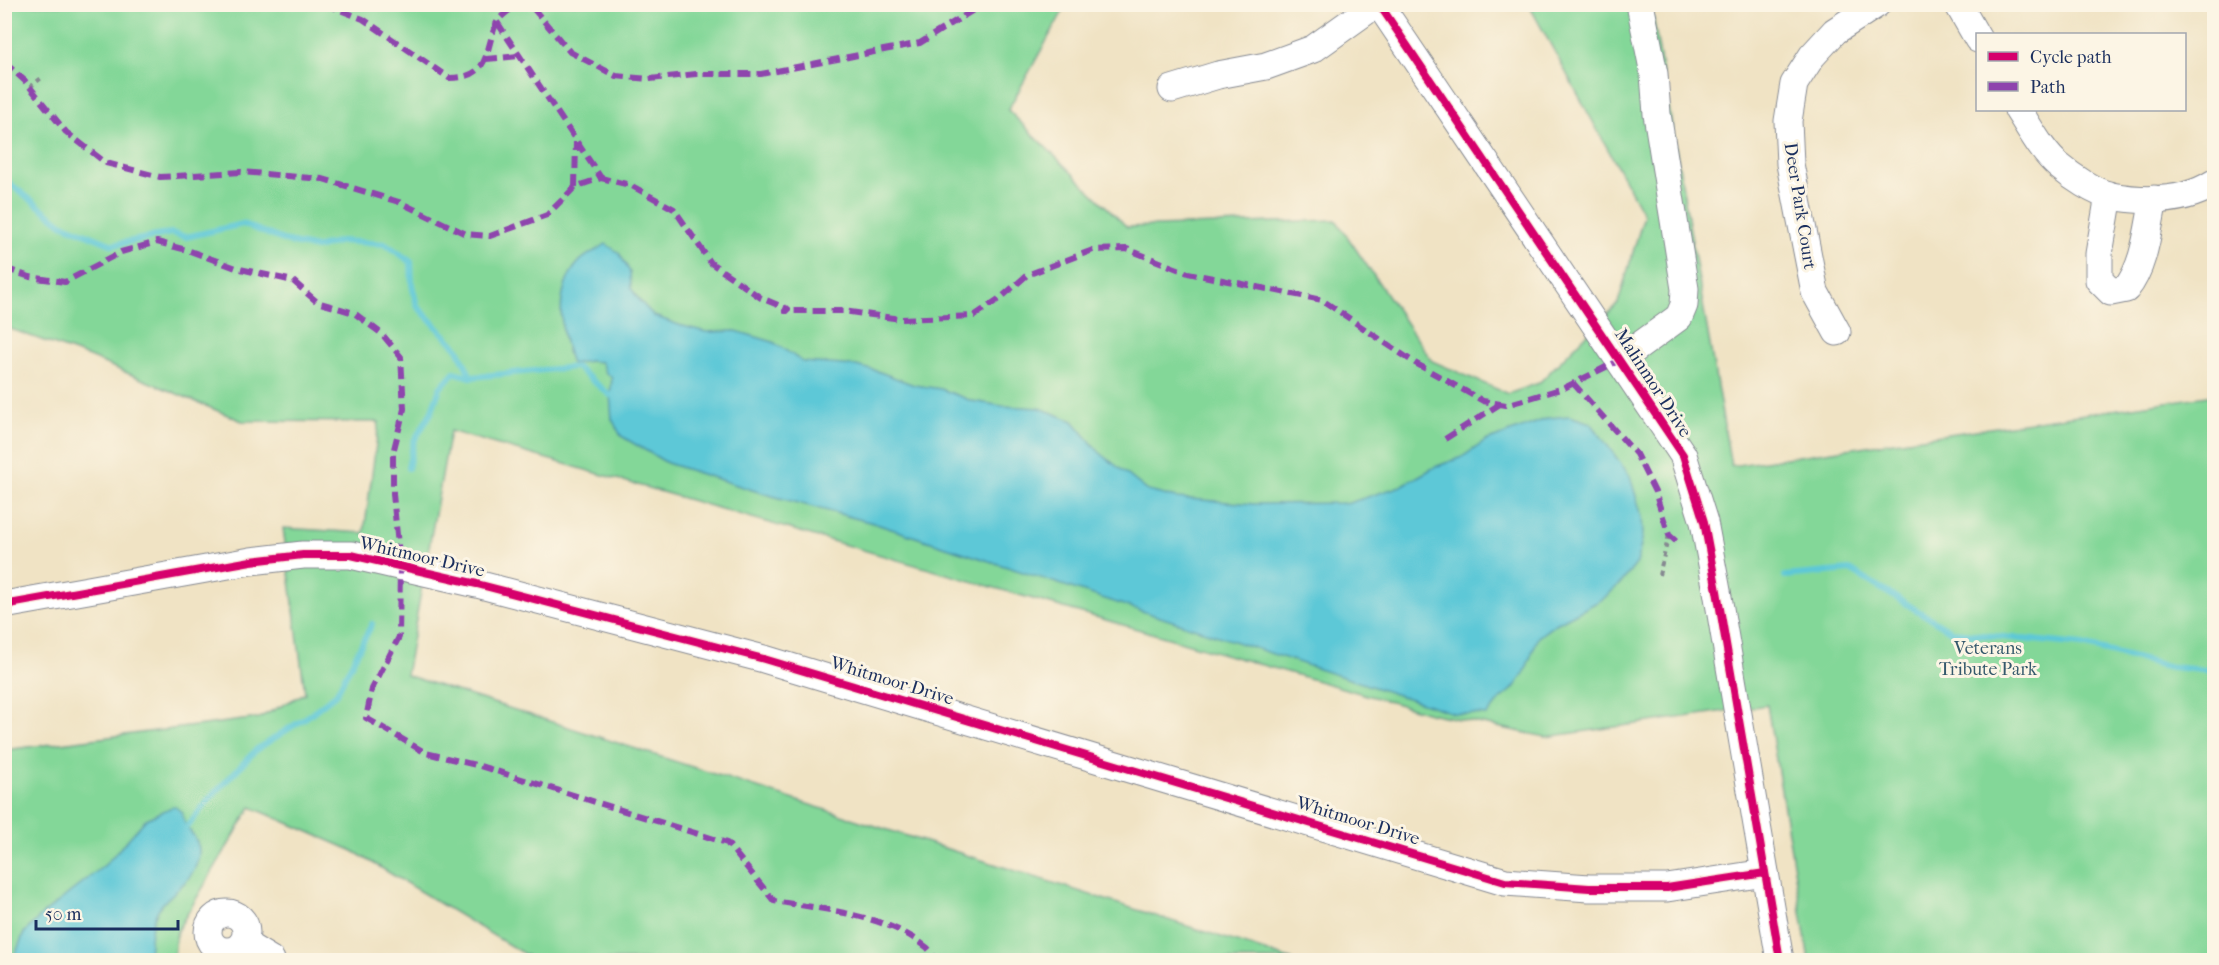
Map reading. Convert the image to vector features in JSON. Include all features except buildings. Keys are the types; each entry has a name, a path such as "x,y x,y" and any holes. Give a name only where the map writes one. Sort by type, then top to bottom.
{"street":[{"path":"1172,89 1218,75 1266,66 1313,49 1377,4"},
{"name":"Malinmor Drive","path":"1377,4 1683,455 1704,522 1780,960"},
{"path":"1620,360 1679,317 1684,305 1685,289 1662,146 1654,74 1640,4"},
{"name":"Deer Park Court","path":"1837,332 1815,292 1790,164 1788,121 1794,84 1812,56 1835,31 1877,4"},
{"path":"1958,4 1976,37"},
{"path":"2019,111 2057,164 2075,178 2109,195 2167,200 2214,183"},
{"path":"2109,195 2099,254 2099,272 2100,280 2111,292 2126,289 2134,279 2142,255 2154,199"},
{"name":"Whitmoor Drive","path":"4,605 251,561 303,555 351,555 488,587 764,659 1505,882 1589,888 1667,888 1765,873"},
{"path":"243,943 271,960"}],"path":[{"path":"30,87 44,76"},
{"path":"1659,575 1669,534"}],"green space":[{"name":"Veterans Tribute Park","path":"1067,4 1008,110 1127,227 1336,220 1432,361 1508,394 1539,383 1618,303 1644,215 1529,5 1651,5 1731,466 2214,395 2214,960 1809,960 1767,705 1546,737 1429,713 450,431 406,675 1293,960 534,960 353,851 251,807 177,931 173,960 5,960 5,750 259,718 305,693 283,528 364,533 379,422 242,421 89,357 5,327 5,5"}],"water":[{"path":"606,244 619,253 630,272 631,288 654,316 706,332 736,331 773,342 803,362 856,366 914,385 941,389 972,401 1002,406 1040,408 1073,421 1099,452 1148,491 1176,498 1254,504 1349,503 1401,486 1435,467 1462,457 1486,441 1549,418 1569,416 1591,423 1630,476 1642,517 1643,535 1637,563 1622,582 1603,599 1554,625 1538,637 1524,674 1513,689 1487,715 1453,713 873,523 765,494 667,463 621,436 612,419 610,395 612,378 606,373 601,362 571,364 567,351 561,311 565,285 582,259"},
{"path":"174,806 182,812 185,823 197,843 199,854 192,874 158,909 150,933 149,960 13,960 24,933 43,914 106,864 146,819"}],"waterway":[{"path":"4,179 62,224 113,245 171,233 186,237 243,224 288,242 316,248 341,241 386,244 411,262 412,285 417,306 458,349 471,377"},
{"path":"408,468 414,441 431,413 440,388 454,372 471,377 576,367 610,395"},
{"path":"1785,576 1850,570 1953,632 2082,645 2171,667 2214,671"},
{"path":"183,832 210,798 257,749 304,719 336,694 372,624"}],"marked path":[{"path":"325,4 363,19 449,78 462,77 479,69 487,54 497,21 516,5 532,7 570,52 616,76 649,79 696,74 761,74 920,43 983,4"},
{"path":"497,22 601,178"},
{"path":"486,59 520,56"},
{"path":"4,62 25,81 66,132 106,163 160,177 241,172 323,179 399,202 466,234 490,236 547,215 575,187 601,178 630,185 674,209 711,263 761,298 788,309 785,311 843,311 901,319 974,316 1003,296 1027,275 1093,250 1127,249 1188,273 1322,300 1415,363 1483,401 1506,405 1564,388 1620,360"},
{"path":"575,187 576,142"},
{"path":"4,268 30,277 65,282 121,252 157,242 236,268 293,281 317,302 354,313 382,334 401,357 404,409 393,453 393,494 400,566 399,637 372,689 366,718 426,753 480,766 727,843 774,901 873,920 909,935 927,947 936,960"},
{"path":"1573,383 1636,454 1655,492 1669,535 1678,543"},
{"path":"1445,439 1500,404"}],"cycle path":[{"path":"1379,4 1683,455 1704,522 1780,960"},
{"path":"4,605 251,561 303,555 351,555 477,584 764,659 1505,882 1589,888 1667,888 1765,873"}]}
